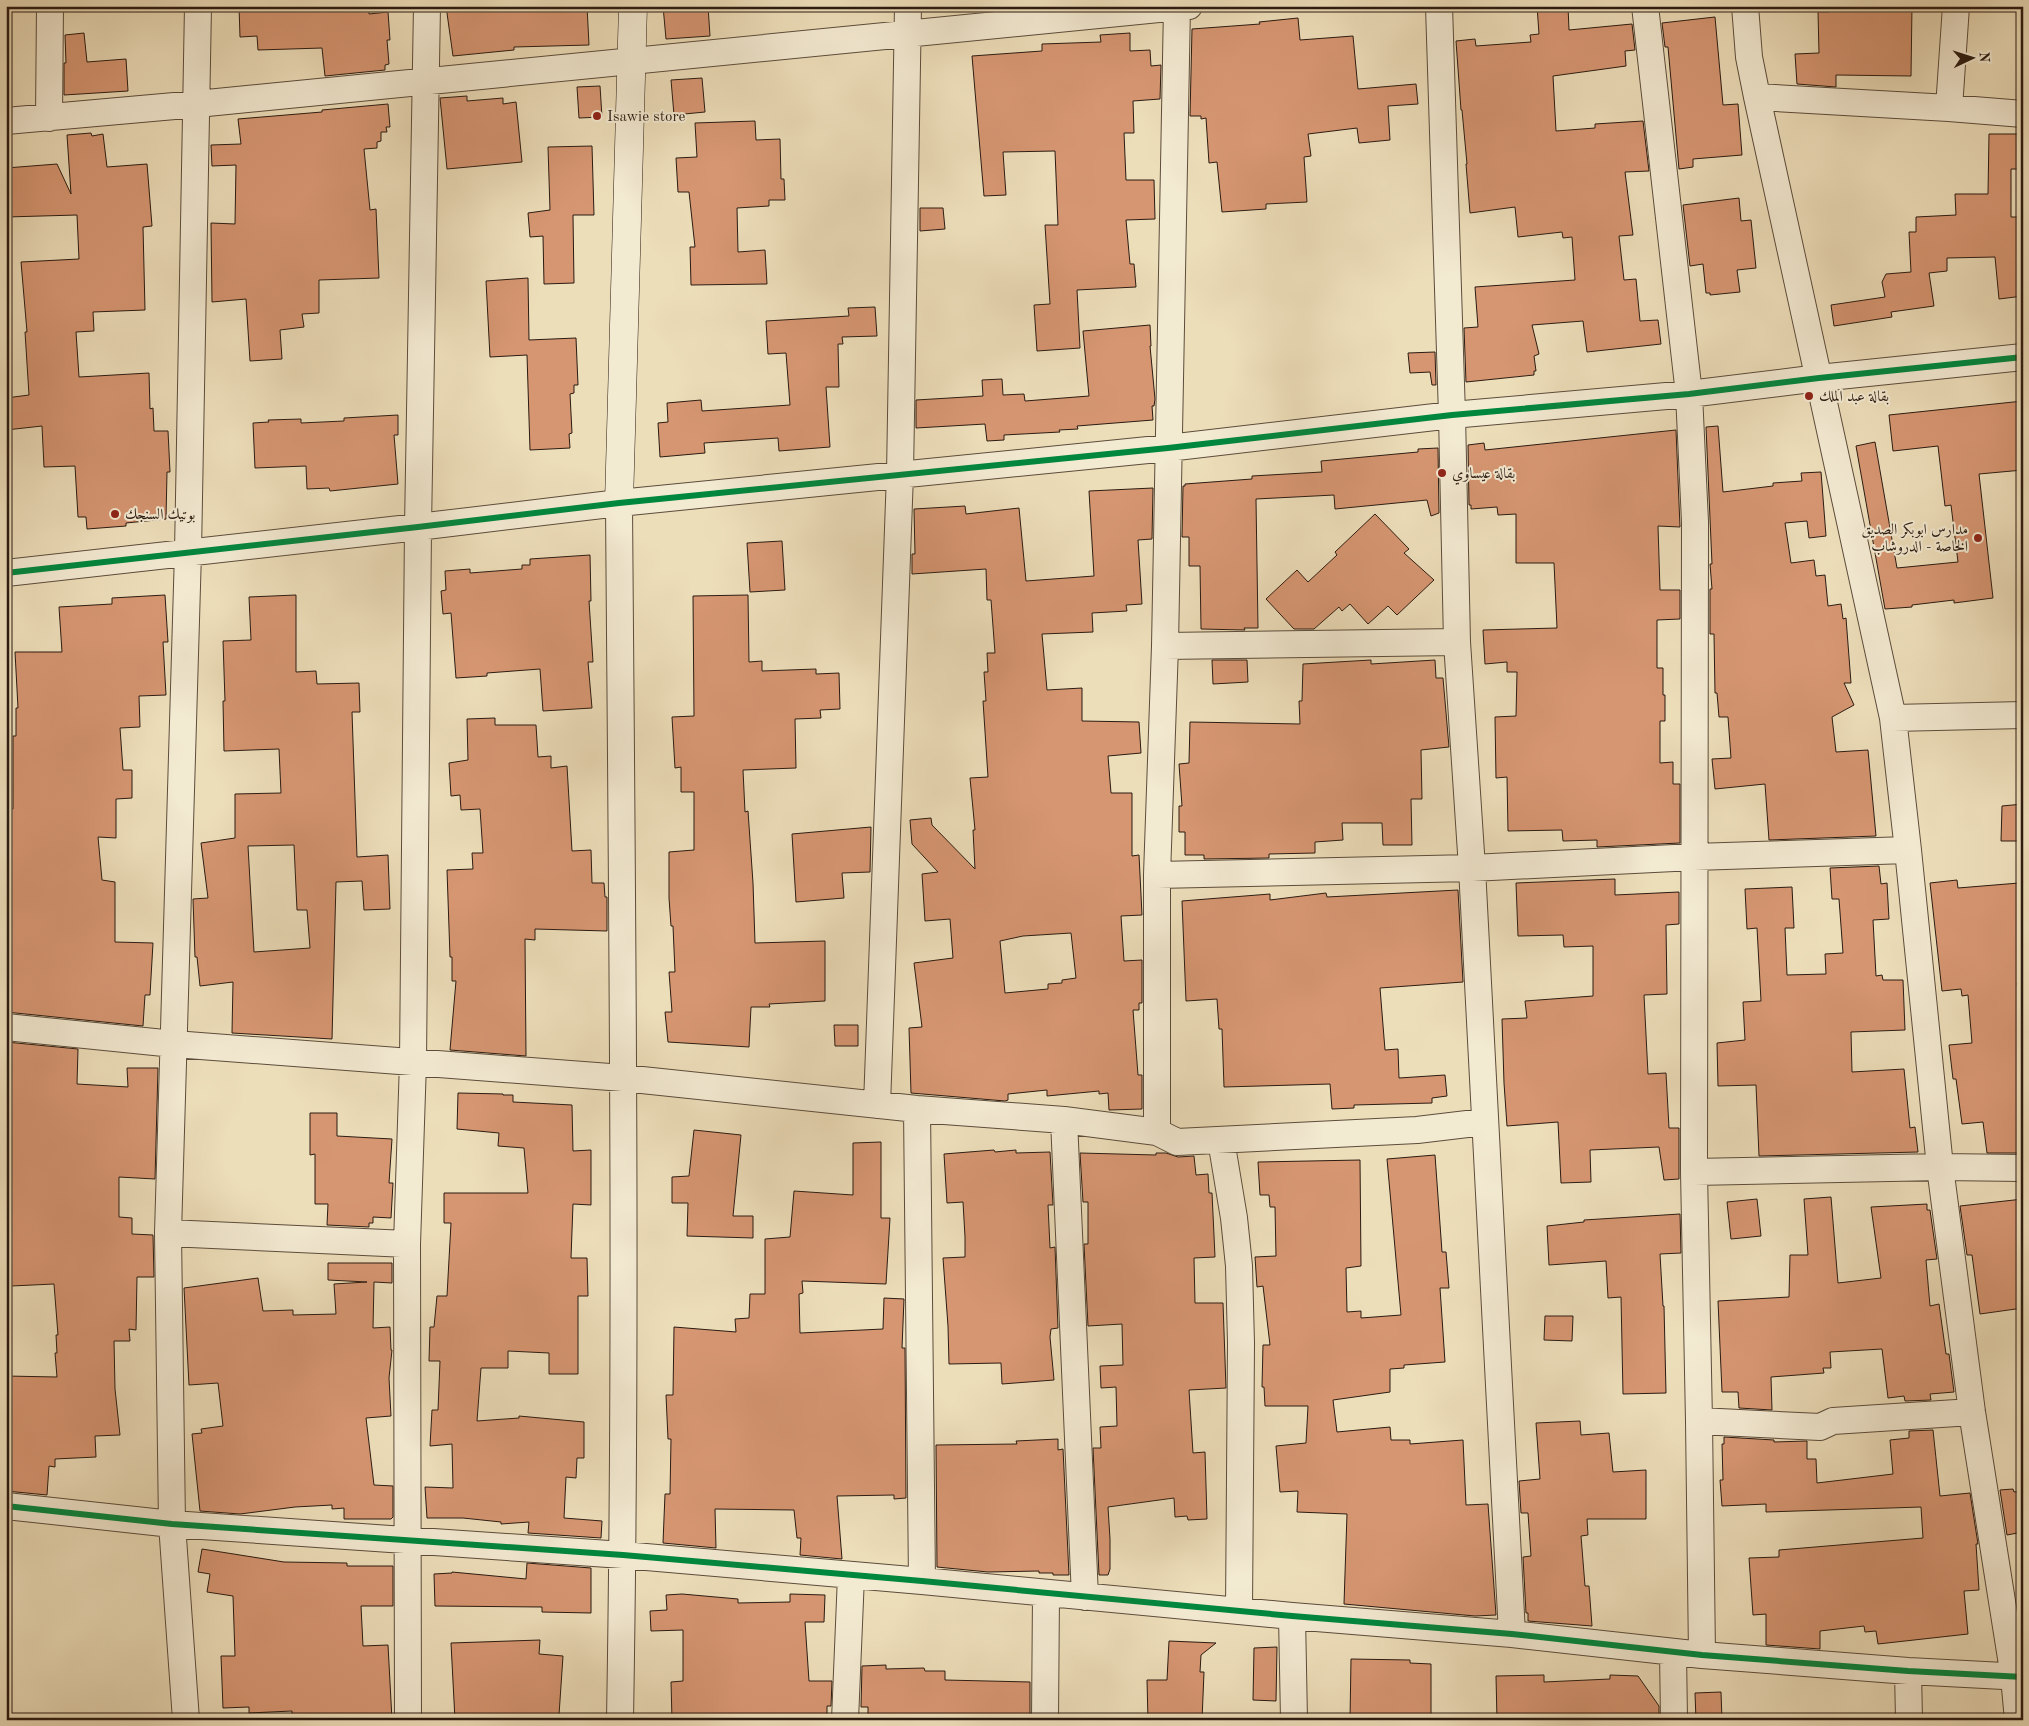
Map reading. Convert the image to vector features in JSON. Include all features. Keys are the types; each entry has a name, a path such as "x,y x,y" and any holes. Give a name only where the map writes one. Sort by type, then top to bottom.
{"street":[{"path":"50,6 50,118"},
{"path":"186,1720 172,1524 168,1233 188,552 198,6"},
{"path":"408,1720 406,1244 413,1062 418,528 427,6"},
{"path":"620,1720 623,1555 624,1078 619,503 633,6"},
{"path":"877,1105 900,474 908,6"},
{"path":"1439,6 1457,642 1472,868 1512,1634"},
{"path":"1645,6 1689,394 1696,586 1694,1172 1700,1421 1702,1655"},
{"path":"1745,6 1749,57 1757,97 1893,718 1940,1167 1972,1412 2018,1677 2018,1720"},
{"path":"1949,108 1956,6"},
{"path":"6,121 197,104 1181,7 1168,448 1165,646 1157,875 1157,1132"},
{"path":"1757,97 2023,114"},
{"path":"6,573 418,528 619,503 1168,448 1452,415 1689,394 2023,356"},
{"path":"1165,646 1457,642"},
{"path":"1893,718 2023,715"},
{"path":"1157,875 1472,868 1694,857 1908,850"},
{"path":"6,1027 174,1044 624,1078 917,1109 1064,1120 1157,1132 1177,1142 1417,1130 1484,1122"},
{"path":"917,1109 922,1581"},
{"path":"1064,1120 1085,1597"},
{"path":"1221,1140 1234,1218 1239,1266 1241,1342 1239,1611"},
{"path":"1694,1172 1940,1167 2023,1168"},
{"path":"168,1233 406,1244"},
{"path":"1700,1421 1820,1426 1833,1421 1972,1412"},
{"path":"6,1506 172,1524 623,1555 922,1581 1046,1594 1512,1634 1673,1653 1908,1671 2018,1677"},
{"path":"846,1720 852,1576"},
{"path":"1045,1720 1046,1594"},
{"path":"1292,1616 1294,1720"},
{"path":"1673,1653 1674,1720"},
{"path":"1908,1671 1910,1720"}],"building":[{"path":"239,6 368,6 369,14 388,12 390,40 387,40 389,64 385,65 385,70 325,76 322,48 258,50 257,36 240,37"},
{"path":"446,6 587,6 589,45 514,47 514,50 453,56"},
{"path":"663,6 708,6 710,36 666,39"},
{"path":"1537,6 1568,6 1569,30 1632,24 1635,50 1625,51 1626,66 1553,76 1556,131 1595,128 1595,124 1643,121 1649,171 1625,172 1633,235 1619,236 1624,280 1636,279 1640,321 1658,320 1661,344 1587,352 1583,321 1532,325 1539,354 1534,356 1536,371 1534,371 1534,375 1466,382 1464,328 1478,327 1475,287 1575,280 1572,237 1563,238 1562,232 1518,237 1515,207 1470,213 1456,41 1475,39 1476,46 1531,42 1530,35 1539,34"},
{"path":"1829,6 1912,6 1911,76 1836,75 1836,87 1797,84 1795,54 1819,53 1818,12 1829,12"},
{"path":"1715,17 1723,105 1738,104 1742,155 1693,159 1693,167 1679,169 1668,47 1665,47 1662,23"},
{"path":"1298,18 1300,40 1353,36 1358,89 1416,84 1418,104 1388,106 1390,140 1359,143 1357,128 1308,134 1311,156 1304,157 1307,202 1266,204 1266,209 1222,212 1217,162 1209,163 1206,118 1201,119 1201,116 1190,116 1192,29 1260,24 1259,22"},
{"path":"84,33 87,62 126,59 128,91 64,95 65,35"},
{"path":"1130,33 1130,51 1150,50 1151,66 1161,65 1160,99 1133,101 1134,133 1124,133 1126,180 1154,180 1155,219 1126,220 1130,264 1134,264 1136,287 1077,290 1080,348 1037,351 1034,305 1050,304 1045,225 1058,225 1055,151 1003,152 1006,195 984,196 972,56 1042,51 1042,44 1101,42 1100,35"},
{"path":"702,78 705,112 674,115 671,80"},
{"path":"600,86 602,117 579,118 577,87"},
{"path":"467,96 467,101 503,98 503,104 516,102 522,162 447,169 440,98"},
{"path":"388,104 390,127 386,127 387,132 381,132 381,141 377,142 377,148 364,149 370,210 376,209 379,278 319,280 319,313 302,314 304,327 280,330 282,359 250,361 246,299 212,302 211,223 235,224 236,165 212,166 211,145 241,144 238,119"},
{"path":"755,121 756,140 780,139 781,179 784,179 785,200 769,200 769,206 737,208 738,252 765,250 767,284 691,285 690,247 695,247 689,192 678,192 676,158 697,157 695,123"},
{"path":"91,133 92,136 103,134 107,167 147,164 152,226 143,227 145,310 93,312 94,331 76,332 79,377 149,373 150,409 153,408 154,431 168,431 170,472 167,472 166,519 126,523 126,526 87,529 86,517 78,517 75,466 44,467 42,426 6,430 6,398 29,395 25,332 27,332 21,262 79,259 77,215 6,217 6,168 57,164 71,194 67,135"},
{"path":"1989,134 2023,134 2023,169 2011,169 2011,217 2018,217 2023,269 2023,296 1999,299 1995,257 1947,258 1947,271 1929,273 1934,306 1891,312 1892,317 1834,326 1831,305 1885,297 1882,282 1886,274 1911,272 1909,232 1916,232 1916,217 1956,215 1955,194 1988,194"},
{"path":"592,146 594,215 573,215 574,283 544,284 543,236 530,237 528,213 550,210 548,147"},
{"path":"1739,198 1741,221 1751,220 1756,268 1737,270 1740,292 1710,295 1710,293 1706,293 1703,264 1690,266 1683,205"},
{"path":"920,208 943,208 945,229 920,231"},
{"path":"528,278 529,340 576,338 578,385 574,385 574,393 570,394 572,433 569,434 570,448 530,450 527,355 490,357 486,281"},
{"path":"875,307 877,336 842,337 843,344 838,344 839,387 826,387 830,447 779,451 778,438 704,443 705,453 660,457 658,423 668,422 667,403 701,400 702,411 790,405 786,353 768,354 766,321 849,316 848,308"},
{"path":"1150,325 1155,399 1154,406 1152,406 1153,420 1077,426 1078,429 1059,430 1060,432 1004,435 1004,440 987,441 985,424 916,428 916,400 983,396 982,380 1002,379 1003,395 1024,394 1025,401 1089,396 1083,331"},
{"path":"1435,352 1436,385 1432,385 1430,372 1410,373 1408,353"},
{"path":"2023,401 2023,470 1979,474 1993,598 1954,603 1954,600 1912,605 1912,607 1885,609 1856,446 1875,442 1897,568 1958,562 1951,505 1945,506 1938,446 1893,451 1889,415"},
{"path":"398,415 398,435 394,435 398,484 330,491 329,488 307,489 306,466 255,468 253,423 269,422 268,420 301,419 301,423 344,421 344,418"},
{"path":"1718,426 1723,492 1773,486 1773,483 1802,481 1801,473 1821,472 1826,536 1809,538 1807,521 1785,523 1791,563 1814,560 1816,576 1825,575 1828,606 1841,604 1843,619 1846,618 1851,683 1844,683 1854,705 1832,717 1836,752 1868,750 1876,836 1769,840 1765,784 1715,789 1712,759 1731,758 1728,717 1719,717 1717,693 1715,693 1714,634 1710,634 1710,589 1712,589 1710,564 1712,564 1706,427"},
{"path":"1676,430 1680,527 1658,526 1660,590 1680,590 1680,619 1657,620 1657,668 1663,668 1663,695 1665,695 1665,721 1660,721 1660,763 1673,762 1673,784 1680,784 1680,843 1597,847 1597,840 1563,841 1562,830 1508,831 1507,777 1496,778 1495,717 1516,716 1517,672 1507,672 1507,662 1485,664 1483,630 1557,628 1554,563 1516,563 1516,514 1498,515 1497,507 1471,509 1471,505 1469,505 1468,445 1484,443 1485,450"},
{"path":"1438,448 1439,513 1431,516 1427,500 1335,509 1334,495 1256,499 1258,628 1244,628 1245,630 1201,629 1200,566 1189,566 1189,537 1182,537 1183,486 1185,484 1252,479 1252,476 1322,472 1321,461 1418,452 1418,449"},
{"path":"1153,488 1152,539 1138,540 1142,604 1126,605 1127,611 1092,613 1093,632 1042,634 1047,690 1082,688 1082,721 1139,722 1141,753 1108,756 1111,793 1132,793 1132,856 1139,855 1142,915 1121,916 1124,961 1142,960 1142,1003 1139,1003 1139,1010 1133,1010 1138,1075 1142,1075 1142,1109 1109,1110 1108,1093 1099,1094 1099,1091 1047,1096 1047,1090 1008,1094 1008,1100 1005,1101 911,1093 909,1028 922,1027 914,963 953,958 950,919 925,921 922,874 938,872 912,844 910,820 931,818 932,825 975,869 973,830 975,830 970,778 988,777 983,701 986,701 984,672 988,672 987,653 995,653 991,600 987,600 986,569 912,574 912,554 915,554 914,509 965,506 966,514 1019,508 1026,581 1094,576 1089,491","holes":["1071,933 1076,978 1062,980 1062,983 1048,984 1048,989 1005,993 1000,941 1023,936"]},
{"path":"1375,514 1409,549 1404,553 1434,580 1397,615 1388,606 1368,624 1350,604 1342,611 1339,607 1314,629 1294,629 1266,599 1297,570 1308,582 1337,555 1335,552"},
{"path":"782,541 785,590 750,592 747,543"},
{"path":"590,555 591,601 589,601 593,662 588,662 592,708 543,711 540,669 487,673 487,676 456,678 451,613 443,614 441,591 446,590 445,571 470,569 470,573 522,569 522,565 530,565 530,559"},
{"path":"165,595 168,642 163,642 166,695 139,696 140,727 120,728 123,770 132,770 132,798 116,799 116,838 98,837 102,880 115,882 115,942 153,943 150,995 145,995 143,1026 6,1012 6,809 13,809 13,736 16,736 16,708 18,708 15,652 62,652 59,607 112,604 112,598"},
{"path":"296,595 296,672 316,671 317,684 359,683 360,712 352,712 357,857 388,855 390,909 364,910 362,881 336,882 332,1039 232,1033 233,982 200,986 197,957 195,957 193,899 208,898 201,843 235,838 235,794 281,793 279,749 224,751 223,641 251,640 249,597","holes":["294,845 297,910 307,910 310,948 254,952 248,846"]},
{"path":"748,595 749,662 762,661 762,671 816,669 816,674 839,673 840,709 820,710 821,718 795,719 796,768 743,770 745,812 748,811 753,883 755,943 825,941 825,1001 769,1004 770,1007 751,1007 749,1047 668,1042 665,1012 672,1012 669,972 675,972 673,926 671,926 669,898 669,852 694,850 694,792 681,792 681,767 675,768 672,717 694,716 693,596"},
{"path":"1212,660 1247,660 1248,682 1213,684"},
{"path":"1371,660 1371,664 1435,660 1436,678 1443,678 1449,747 1421,750 1422,799 1411,799 1412,845 1383,845 1382,823 1342,823 1343,840 1315,842 1315,853 1269,854 1269,858 1204,859 1204,855 1185,855 1185,832 1179,832 1179,806 1182,806 1179,764 1189,763 1190,722 1300,724 1299,701 1302,701 1303,664"},
{"path":"495,718 495,725 536,725 538,757 551,756 551,768 567,766 572,851 591,850 592,883 604,883 605,897 607,897 607,931 535,929 535,940 525,939 526,1056 450,1050 456,981 452,981 452,957 450,957 447,870 473,869 472,853 483,853 480,809 461,810 460,795 451,796 449,763 468,760 467,719"},
{"path":"2023,804 2023,841 2001,841 2002,806"},
{"path":"871,827 870,872 842,873 844,898 796,902 792,834"},
{"path":"1879,866 1881,884 1887,883 1889,919 1873,920 1876,976 1882,975 1883,980 1903,980 1905,1030 1851,1032 1852,1072 1904,1069 1910,1128 1915,1127 1918,1152 1759,1156 1756,1085 1718,1086 1717,1043 1745,1040 1743,1002 1761,1001 1757,928 1747,929 1745,889 1792,887 1794,928 1785,928 1787,975 1826,974 1825,954 1843,953 1839,899 1832,899 1830,868"},
{"path":"1615,879 1615,895 1679,892 1679,924 1666,925 1667,994 1644,995 1648,1074 1666,1073 1669,1128 1679,1128 1679,1179 1664,1180 1659,1147 1590,1150 1591,1182 1561,1183 1558,1122 1507,1126 1502,1019 1527,1018 1525,1001 1593,996 1593,946 1564,947 1563,935 1518,936 1516,883"},
{"path":"1957,880 1958,888 2019,883 2023,927 2023,983 2017,983 2023,1033 2023,1153 1987,1153 1983,1122 1962,1124 1956,1079 1953,1079 1949,1045 1972,1043 1968,995 1962,996 1961,989 1942,991 1930,883"},
{"path":"1458,890 1463,982 1380,988 1385,1050 1398,1049 1399,1078 1445,1075 1447,1096 1432,1098 1432,1103 1354,1105 1354,1108 1332,1109 1330,1084 1224,1087 1222,1029 1219,1029 1217,999 1186,1001 1182,901 1270,894 1270,900 1326,893 1327,897"},
{"path":"834,1025 858,1025 858,1046 835,1046"},
{"path":"6,1042 78,1049 77,1084 128,1087 127,1068 158,1068 155,1179 119,1177 119,1217 132,1218 132,1234 153,1235 154,1277 137,1277 136,1330 129,1329 130,1341 114,1341 115,1389 120,1435 95,1436 96,1457 55,1459 55,1467 49,1466 47,1495 6,1491 6,1376 57,1377 55,1353 57,1353 56,1335 58,1335 54,1284 11,1286 9,1229 6,1215"},
{"path":"458,1093 513,1095 513,1102 572,1105 573,1151 591,1150 591,1205 573,1204 571,1258 587,1258 588,1296 578,1296 578,1374 549,1374 549,1353 508,1351 508,1368 481,1368 477,1421 519,1418 519,1416 584,1422 584,1458 577,1458 576,1478 566,1477 564,1518 602,1521 601,1538 528,1533 529,1522 501,1524 501,1522 463,1518 427,1518 425,1487 453,1488 452,1444 430,1446 432,1410 438,1410 440,1361 429,1361 430,1327 434,1327 437,1296 447,1296 451,1223 444,1223 444,1193 528,1193 524,1148 498,1146 499,1133 457,1129"},
{"path":"310,1113 337,1113 337,1136 392,1139 389,1183 393,1183 391,1218 373,1217 373,1223 369,1223 369,1227 327,1225 328,1204 315,1204 315,1154 310,1155"},
{"path":"694,1130 741,1135 733,1216 753,1216 753,1238 687,1236 688,1203 672,1203 672,1177 689,1176"},
{"path":"881,1142 881,1218 890,1218 886,1284 802,1281 803,1293 799,1294 800,1333 883,1329 884,1298 904,1299 902,1348 905,1348 906,1498 894,1499 894,1495 837,1496 842,1559 800,1555 801,1538 797,1538 794,1510 715,1509 716,1548 663,1543 665,1494 670,1494 671,1439 668,1439 666,1395 673,1395 674,1327 736,1332 735,1319 749,1318 750,1294 765,1294 765,1239 790,1237 794,1191 853,1195 853,1143"},
{"path":"994,1150 995,1152 1016,1150 1016,1153 1050,1152 1053,1205 1048,1205 1050,1248 1055,1247 1058,1328 1051,1329 1050,1337 1054,1380 1002,1384 1001,1363 949,1364 943,1258 965,1257 965,1237 963,1202 947,1203 944,1154"},
{"path":"1080,1153 1156,1155 1156,1153 1166,1153 1178,1157 1194,1156 1196,1175 1208,1174 1209,1193 1212,1193 1215,1257 1194,1258 1195,1303 1223,1303 1226,1388 1189,1390 1193,1453 1205,1452 1207,1519 1188,1520 1187,1516 1175,1517 1174,1498 1108,1507 1110,1569 1108,1575 1099,1575 1093,1448 1101,1448 1100,1427 1117,1426 1116,1387 1101,1388 1100,1366 1123,1365 1122,1324 1088,1326 1084,1244 1088,1244 1088,1202 1083,1202"},
{"path":"1435,1155 1442,1252 1446,1252 1449,1288 1440,1288 1445,1362 1404,1365 1404,1368 1390,1369 1390,1392 1333,1400 1337,1432 1390,1427 1391,1440 1410,1440 1410,1444 1463,1440 1466,1505 1488,1504 1496,1615 1475,1616 1344,1604 1347,1514 1297,1512 1298,1491 1280,1492 1276,1446 1306,1443 1308,1406 1265,1406 1264,1387 1262,1387 1263,1345 1270,1345 1263,1286 1257,1287 1255,1257 1276,1256 1275,1207 1270,1207 1269,1195 1260,1195 1258,1162 1360,1160 1361,1266 1346,1268 1347,1312 1361,1311 1361,1318 1401,1315 1387,1159"},
{"path":"1831,1197 1838,1283 1881,1278 1871,1207 1927,1204 1927,1210 1930,1210 1937,1259 1926,1260 1930,1306 1939,1304 1946,1354 1949,1354 1954,1392 1930,1394 1931,1400 1905,1401 1904,1396 1888,1398 1882,1349 1830,1352 1831,1368 1823,1368 1824,1373 1771,1377 1772,1410 1739,1408 1738,1392 1722,1392 1718,1301 1789,1297 1790,1255 1808,1255 1804,1199"},
{"path":"1757,1199 1761,1236 1731,1239 1727,1202"},
{"path":"2023,1199 2023,1308 1980,1314 1972,1255 1967,1255 1960,1206"},
{"path":"1680,1214 1681,1253 1660,1254 1664,1306 1666,1393 1623,1394 1621,1297 1608,1298 1606,1261 1549,1265 1547,1226 1584,1222 1584,1220"},
{"path":"328,1263 392,1263 392,1283 374,1282 373,1328 390,1327 392,1350 389,1378 391,1416 366,1418 374,1485 393,1486 393,1517 391,1519 344,1519 344,1508 332,1509 332,1505 295,1507 240,1514 200,1511 192,1434 202,1433 201,1429 223,1426 218,1383 189,1385 184,1288 258,1278 263,1311 293,1310 293,1315 336,1314 334,1284 367,1282 328,1280"},
{"path":"1545,1316 1573,1316 1572,1341 1544,1340"},
{"path":"1580,1421 1581,1435 1609,1433 1613,1472 1646,1470 1646,1519 1587,1519 1588,1535 1581,1536 1585,1586 1589,1586 1592,1626 1528,1621 1523,1557 1531,1556 1528,1513 1521,1513 1519,1481 1540,1479 1536,1423"},
{"path":"1933,1430 1940,1496 1970,1493 1978,1544 1976,1544 1979,1590 1964,1591 1968,1634 1878,1644 1876,1631 1865,1632 1864,1626 1820,1631 1820,1649 1766,1645 1766,1614 1753,1615 1749,1558 1779,1557 1779,1550 1923,1538 1921,1507 1766,1512 1766,1504 1722,1506 1720,1480 1723,1480 1722,1444 1724,1444 1724,1437 1774,1440 1774,1442 1807,1441 1807,1459 1816,1459 1817,1483 1893,1474 1890,1440 1909,1438 1909,1431"},
{"path":"1058,1439 1058,1450 1063,1449 1069,1575 1053,1575 1053,1573 1039,1573 1039,1571 988,1572 937,1567 936,1445 1017,1444 1016,1441"},
{"path":"2013,1489 2014,1492 2023,1491 2023,1532 2007,1535 2000,1490"},
{"path":"202,1549 284,1562 347,1563 347,1566 393,1566 393,1606 361,1606 363,1646 388,1645 392,1720 292,1720 292,1711 249,1713 249,1707 223,1708 221,1656 235,1656 233,1596 207,1592 210,1574 198,1572"},
{"path":"527,1563 591,1568 591,1613 542,1612 542,1607 435,1606 434,1574 452,1572 526,1579"},
{"path":"682,1594 738,1599 738,1603 790,1602 790,1594 825,1595 824,1622 805,1622 809,1681 832,1681 831,1706 827,1706 827,1720 672,1720 671,1682 683,1681 683,1630 651,1631 650,1611 667,1610 666,1595"},
{"path":"540,1640 539,1654 563,1656 559,1715 501,1716 501,1720 455,1720 451,1643"},
{"path":"1169,1641 1216,1643 1201,1655 1200,1672 1204,1672 1202,1720 1148,1720 1147,1680 1167,1680"},
{"path":"1277,1647 1276,1701 1253,1700 1254,1648"},
{"path":"1351,1659 1410,1660 1410,1663 1431,1664 1431,1720 1350,1720"},
{"path":"886,1665 886,1669 924,1668 925,1671 945,1671 945,1680 1030,1682 1030,1720 955,1720 955,1717 868,1717 868,1707 861,1707 862,1666"},
{"path":"1544,1675 1544,1682 1610,1679 1610,1675 1638,1676 1659,1706 1659,1720 1497,1720 1496,1676"},
{"path":"1721,1692 1722,1720 1696,1720 1695,1693"}],"cycle path":[{"path":"6,573 619,503 1168,448 1452,415 1689,394 1819,378 2023,357"},
{"path":"6,1506 172,1524 623,1555 922,1581 1292,1616 1512,1634 1702,1655 1908,1671 2023,1677"}],"place":[{"name":"Isawie store","path":"597,116"},
{"name":"بقالة عبد الملك","path":"1809,396"},
{"name":"بقالة عيساوي","path":"1442,473"},
{"name":"بوتيك السنجك","path":"115,514"},
{"name":"مدارس ابوبكر الصديق الخاصة - الدروشاب","path":"1978,538"}]}
